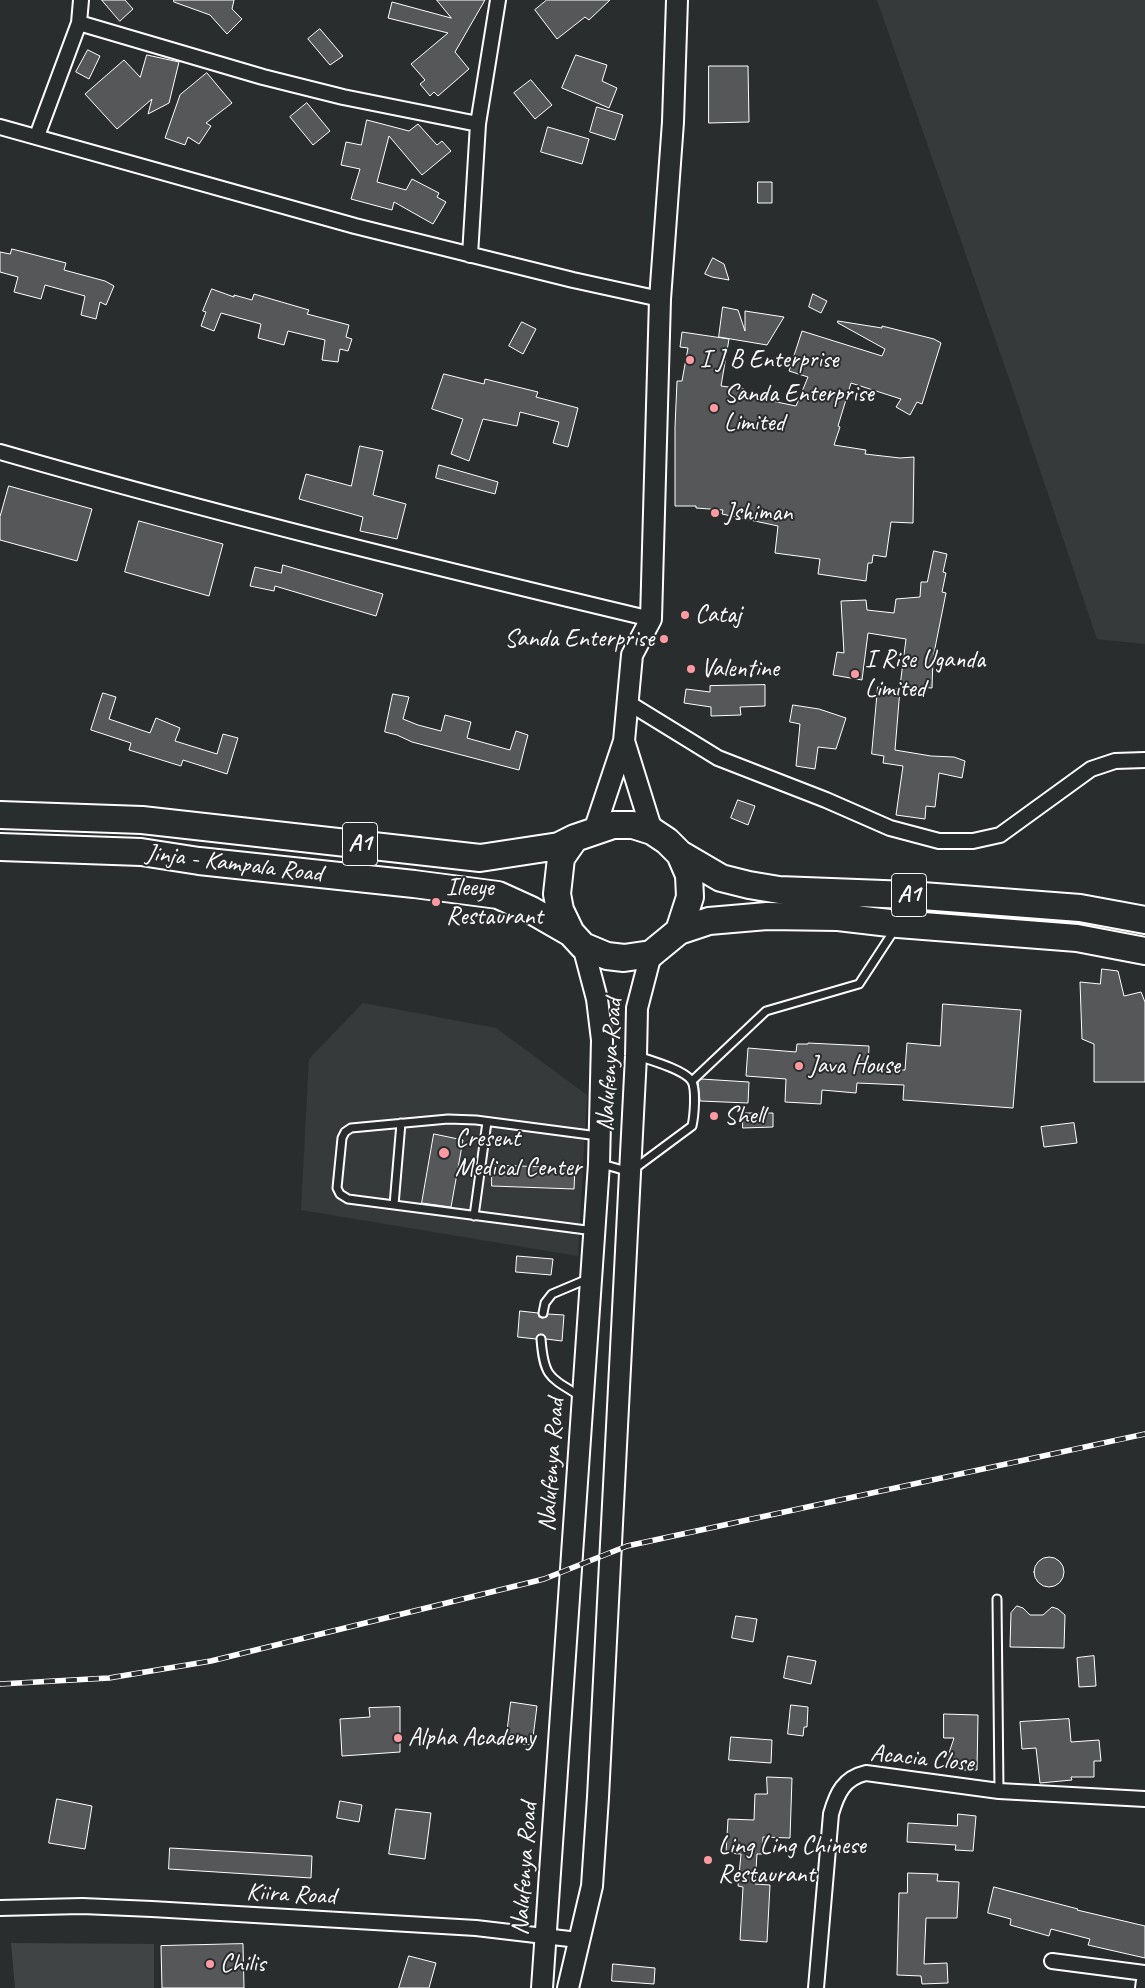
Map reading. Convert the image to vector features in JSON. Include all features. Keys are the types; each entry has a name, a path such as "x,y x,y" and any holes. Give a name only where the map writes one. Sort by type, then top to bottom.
{"highway":[{"name":"Jinja - Kampala Road","path":"3,814 142,820 480,858 559,846 585,835"},
{"name":"A1","path":"585,835 613,825 633,825 652,831 668,841 680,854 721,878 779,890 909,895 1080,908 1145,920"},
{"path":"577,940 560,910 557,894 561,858 585,835"},
{"name":"Jinja - Kampala Road","path":"0,848 142,852 199,861 498,895 530,910 577,940"},
{"name":"A1","path":"679,931 690,897 689,875 680,854"},
{"name":"A1","path":"577,940 607,956 624,958 651,954 679,931 709,921 767,916 838,917 898,924 1077,938 1145,951"}],"street":[{"path":"37,136 79,23 82,0"},
{"path":"470,254 478,124 498,0"},
{"path":"585,835 624,741 632,655 651,619 660,300 673,122 677,0"},
{"path":"79,23 263,77 343,97 478,124"},
{"path":"0,127 356,226 660,300"},
{"path":"0,452 96,479 436,567 651,619"},
{"path":"627,702 718,758 826,800 890,828 939,842 973,841 1000,835 1091,769 1115,761 1145,760"},
{"path":"624,741 652,831"},
{"name":"Nalufenya Road","path":"542,1988 600,1136 602,1040 597,999 577,940"},
{"name":"Nalufenya Road","path":"568,1988 592,1886 637,1008 651,954"},
{"name":"Acacia Close","path":"816,1988 831,1814 836,1796 843,1784 856,1775 866,1772 999,1790 1145,1799"},
{"name":"Kiira Road","path":"0,1908 82,1906 152,1909 476,1928 578,1940"},
{"path":"1052,1961 1145,1973 1143,1988"}],"lane":[{"path":"692,1081 766,1011 859,984 898,924"},
{"path":"599,1164 630,1172 692,1126 694,1091 692,1081 684,1074 636,1056"},
{"path":"594,1231 348,1199 340,1194 336,1188 342,1138 345,1132 351,1128 448,1119 600,1136"},
{"path":"474,1216 487,1122"},
{"path":"394,1206 401,1124"},
{"path":"543,1313 546,1303 552,1294 591,1278"},
{"path":"541,1339 543,1361 548,1373 554,1380 582,1398"},
{"path":"997,1600 999,1790"}],"shaded area":[{"path":"877,0 1145,0 1145,644 1097,639 1011,384"},
{"name":"Cresent Medical Center","path":"363,1003 496,1028 587,1095 578,1256 301,1210 309,1059"},
{"path":"11,1943 154,1944 154,1988 15,1988"}],"building":[{"path":"102,0 125,0 133,9 120,21"},
{"path":"174,0 234,0 232,9 242,19 227,34 210,15 174,2"},
{"path":"437,0 485,0 455,52 469,69 438,96 434,92 430,96 420,84 425,80 411,64 448,33 388,18 392,2 451,18"},
{"path":"547,0 610,0 589,20 585,17 557,39 535,10"},
{"path":"320,29 343,56 330,65 308,39"},
{"path":"88,50 100,56 89,79 76,72"},
{"path":"147,55 179,62 169,103 148,114 152,99 117,129 85,94 124,60 140,77"},
{"path":"576,55 607,65 602,81 617,88 609,108 562,88"},
{"path":"709,66 748,66 749,122 709,123"},
{"path":"207,73 232,103 206,123 211,126 199,144 188,137 185,145 165,138 180,95"},
{"path":"531,80 552,105 535,119 514,93"},
{"path":"307,103 330,131 313,145 290,117"},
{"path":"597,107 623,115 615,140 590,132"},
{"path":"367,120 409,131 418,124 437,145 442,141 451,151 422,175 389,136 377,182 406,190 412,179 439,193 437,197 446,202 433,224 394,202 392,210 351,199 360,169 341,165 346,142 361,145"},
{"path":"548,127 589,139 582,164 541,152"},
{"path":"758,182 772,182 772,203 758,203"},
{"path":"12,249 66,263 64,270 105,281 114,286 106,305 100,302 96,319 81,315 85,296 45,285 41,299 14,292 18,277 0,272 0,252 10,254"},
{"path":"713,258 724,264 729,280 705,274"},
{"path":"212,289 234,297 234,295 252,300 254,294 309,310 307,314 349,325 346,337 352,339 348,351 340,349 338,362 322,360 325,340 288,331 284,345 258,338 261,324 221,313 214,331 201,326 206,312 203,311"},
{"path":"813,294 827,301 821,313 809,307"},
{"path":"723,307 738,310 745,331 745,311 784,317 767,345 719,337"},
{"path":"838,321 882,328 882,326 934,339 941,343 922,404 917,402 910,415 896,407 901,399 851,383 834,445 866,450 865,454 900,458 914,457 913,523 891,522 886,557 873,555 872,563 868,563 866,581 818,574 820,559 775,553 778,526 722,514 723,510 696,508 696,506 675,506 677,381 682,381 688,348 680,347 682,332 729,339 721,386 744,389 743,395 796,406 808,377 789,371 802,331 882,356 885,349 838,323"},
{"path":"522,322 536,329 523,354 509,346"},
{"path":"444,374 484,384 485,379 538,392 536,397 578,408 568,447 553,443 559,422 520,412 517,426 483,419 469,461 451,454 463,419 432,409"},
{"path":"360,446 383,451 373,495 406,504 397,539 360,531 363,517 299,499 306,474 351,486"},
{"path":"439,465 498,482 495,494 436,478"},
{"path":"9,486 92,509 77,561 0,540 0,517"},
{"path":"139,521 223,544 209,596 125,572"},
{"path":"934,551 947,554 943,572 946,573 942,592 946,593 933,658 932,688 900,686 906,639 868,633 862,680 833,675 837,652 844,653 841,601 866,600 867,610 894,613 896,599 920,597 921,582 927,582"},
{"path":"283,565 383,594 376,616 275,586 274,591 250,586 255,567 281,573"},
{"path":"765,685 765,706 740,707 741,715 711,716 711,707 684,703 686,689 710,692 710,686"},
{"path":"878,687 900,689 895,750 931,756 954,757 965,761 962,778 939,773 935,807 926,806 925,819 896,815 903,766 883,763 884,756 872,754"},
{"path":"103,693 116,697 109,719 150,733 156,718 180,728 175,741 217,754 223,734 238,738 227,774 183,760 181,766 129,750 131,743 91,730"},
{"path":"393,694 409,697 403,719 418,725 441,731 445,715 471,722 467,738 510,750 516,731 528,735 519,770 412,742 385,732"},
{"path":"793,705 819,709 846,718 836,749 818,747 815,769 796,766 800,724 790,722"},
{"path":"738,800 755,806 748,825 731,818"},
{"path":"1102,969 1118,971 1124,996 1141,992 1145,1002 1145,1082 1094,1082 1094,1044 1082,1039 1080,982 1100,984"},
{"path":"943,1004 1021,1010 1013,1108 903,1100 904,1085 857,1083 856,1093 822,1090 821,1104 785,1102 786,1079 746,1076 748,1048 796,1052 797,1044 808,1043 869,1046 868,1070 905,1070 907,1043 940,1046"},
{"path":"701,1079 749,1082 748,1103 700,1101 698,1082"},
{"path":"743,1113 773,1113 773,1127 743,1128"},
{"path":"1074,1123 1077,1143 1044,1147 1041,1127"},
{"path":"434,1134 463,1140 451,1207 422,1203"},
{"path":"492,1165 575,1168 574,1189 492,1186"},
{"path":"517,1256 553,1259 551,1275 516,1272"},
{"path":"520,1311 538,1313 539,1317 542,1318 547,1317 548,1314 564,1315 562,1341 546,1339 541,1334 536,1339 518,1337"},
{"path":"1049,1557 1055,1558 1063,1566 1063,1578 1055,1586 1049,1587 1043,1586 1035,1578 1034,1572 1035,1566 1043,1558"},
{"path":"1017,1606 1023,1608 1030,1615 1043,1615 1052,1607 1065,1615 1064,1648 1010,1647 1011,1613"},
{"path":"736,1616 757,1619 753,1642 732,1638"},
{"path":"788,1656 816,1661 811,1684 784,1678"},
{"path":"1094,1656 1096,1686 1079,1687 1077,1658"},
{"path":"511,1702 537,1706 532,1745 506,1742"},
{"path":"791,1705 808,1707 807,1727 804,1727 803,1736 788,1734"},
{"path":"400,1707 400,1752 342,1756 340,1719 370,1717 369,1708"},
{"path":"944,1714 978,1715 977,1770 958,1770 958,1768 947,1763 954,1738 944,1738"},
{"path":"1069,1719 1071,1742 1099,1740 1101,1761 1094,1761 1094,1777 1071,1777 1072,1780 1040,1783 1036,1748 1022,1749 1020,1722"},
{"path":"731,1737 772,1740 771,1763 729,1760"},
{"path":"767,1777 792,1778 790,1838 763,1837 762,1854 757,1854 755,1884 770,1885 767,1942 740,1940 743,1887 738,1886 741,1854 726,1853 728,1819 754,1820 755,1794 767,1794"},
{"path":"57,1799 92,1806 85,1849 49,1843"},
{"path":"340,1801 362,1805 359,1822 337,1818"},
{"path":"396,1809 431,1813 425,1859 389,1854"},
{"path":"958,1814 976,1816 973,1851 955,1850 956,1845 907,1842 908,1823 957,1826"},
{"path":"170,1848 312,1856 311,1878 169,1869"},
{"path":"908,1873 938,1874 937,1881 959,1882 957,1918 926,1918 924,1964 947,1963 948,1983 922,1984 921,1976 897,1975 899,1893 907,1893"},
{"path":"994,1887 1077,1910 1145,1926 1145,1958 1088,1945 1090,1939 1051,1929 1049,1936 1010,1925 1011,1919 988,1913"},
{"path":"243,1944 244,1988 162,1988 161,1946"},
{"path":"409,1956 436,1963 429,1988 399,1988"},
{"path":"613,1964 655,1968 654,1984 612,1981"}],"railway":[{"path":"0,1684 109,1678 211,1661 544,1579 627,1546 1145,1434"}],"place":[{"name":"I J B Enterprise","path":"690,360"},
{"name":"Sanda Enterprise Limited","path":"714,408"},
{"name":"Jshiman","path":"715,513"},
{"name":"Cataj","path":"685,615"},
{"name":"Sanda Enterprise","path":"664,639"},
{"name":"Valentine","path":"691,669"},
{"name":"I Rise Uganda Limited","path":"855,674"},
{"name":"Ileeye Restaurant","path":"436,902"},
{"name":"Java House","path":"799,1066"},
{"name":"Shell","path":"714,1116"},
{"name":"Cresent Medical Center","path":"444,1153"},
{"name":"Alpha Academy","path":"398,1738"},
{"name":"Ling Ling Chinese Restaurant","path":"708,1860"},
{"name":"Chilis","path":"210,1964"}]}
